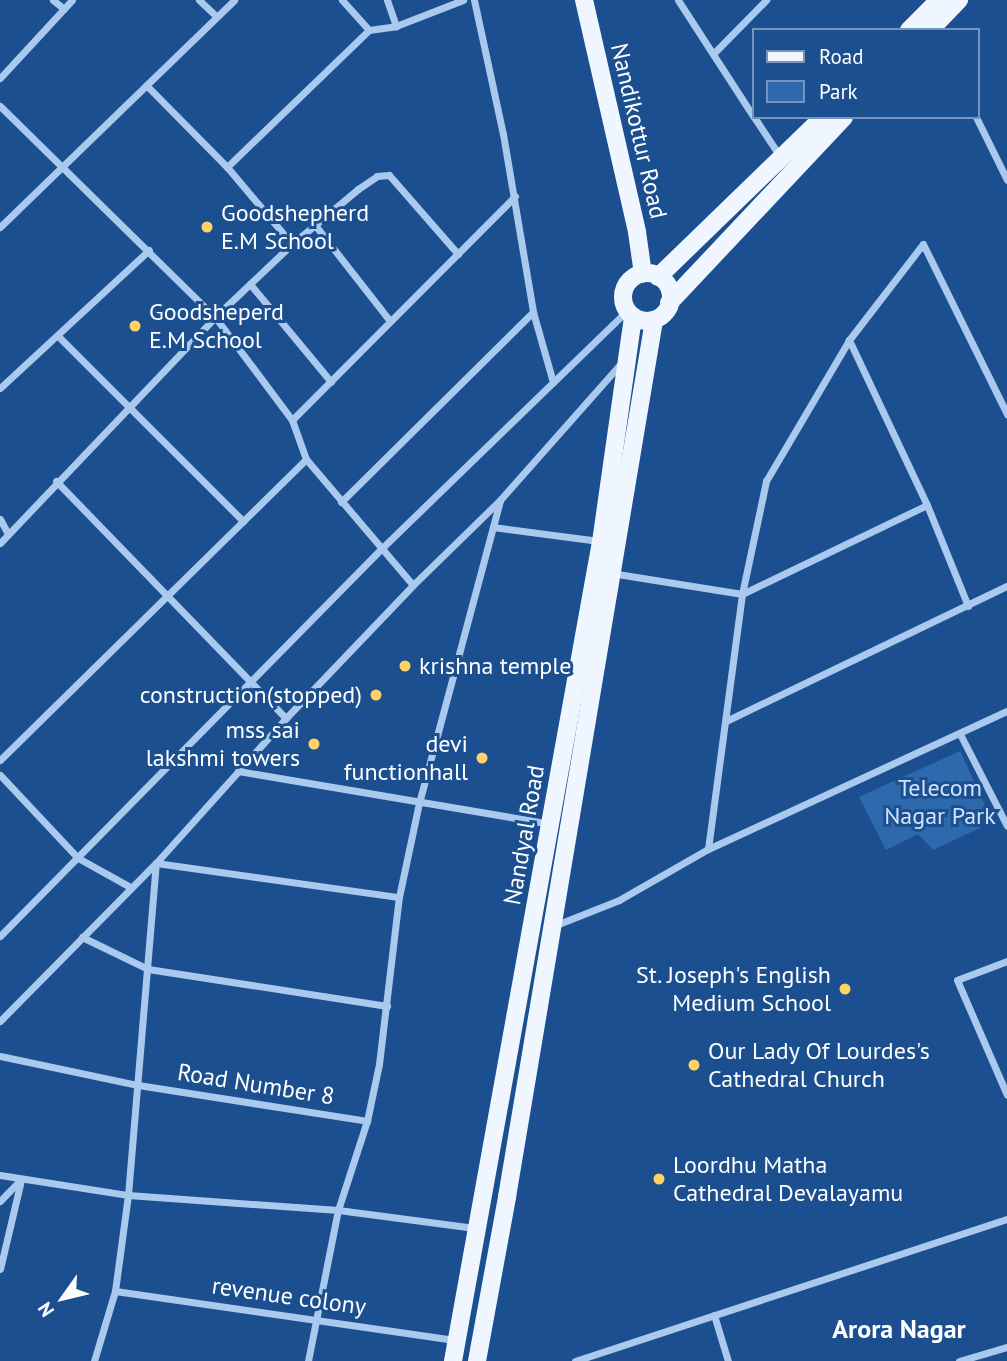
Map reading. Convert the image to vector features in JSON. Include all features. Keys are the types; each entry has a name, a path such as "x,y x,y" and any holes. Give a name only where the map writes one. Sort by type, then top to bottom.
{"main road":[{"name":"Nandikottur Road","path":"584,0 637,232 650,275"},
{"path":"932,28 959,0"},
{"path":"911,28 934,2"},
{"path":"821,119 781,159 650,275 635,276 625,288 623,296 630,314 654,320 842,119"},
{"path":"650,275 668,288 670,303"},
{"name":"Nandyal Road","path":"453,1361 601,542 630,314"},
{"name":"Nandyal Road","path":"477,1361 654,320"}],"street":[{"path":"53,0 64,9"},
{"path":"0,78 72,0"},
{"path":"199,0 216,16"},
{"path":"0,227 234,0"},
{"path":"342,0 369,30"},
{"path":"387,0 396,26"},
{"path":"227,167 369,30 396,26 463,0"},
{"path":"474,0 514,196 533,312 553,382"},
{"path":"678,0 752,114"},
{"path":"713,54 766,0"},
{"path":"146,85 227,167 292,244"},
{"path":"0,106 215,317 292,420 306,459 413,585"},
{"path":"755,119 781,159"},
{"path":"977,119 1007,180"},
{"path":"0,543 128,405 215,317 292,244 377,176 389,175 458,254"},
{"path":"292,420 514,196"},
{"path":"315,225 390,321"},
{"path":"708,849 743,594 766,481 849,340 923,244 1007,414"},
{"path":"0,388 149,250"},
{"path":"250,284 331,382"},
{"path":"341,502 533,312"},
{"path":"0,936 3,926 78,858 381,549 553,382 630,314"},
{"path":"58,336 243,521"},
{"path":"849,340 927,505 968,606"},
{"path":"0,1021 156,863 286,718 413,585 500,500 625,358"},
{"path":"999,396 1007,392"},
{"path":"0,760 306,459"},
{"path":"56,481 169,594 286,718"},
{"path":"308,1361 338,1210 367,1121 387,1006 399,897 419,803 500,500"},
{"path":"611,573 743,594 927,505"},
{"path":"0,519 8,534"},
{"path":"493,527 601,542"},
{"path":"726,721 1007,586"},
{"path":"552,926 619,900 708,849 1007,711"},
{"path":"961,734 1007,826"},
{"path":"238,771 551,824"},
{"path":"0,775 78,858 130,887"},
{"path":"156,863 399,897"},
{"path":"94,1361 115,1291 128,1195 156,863"},
{"path":"82,937 148,969 387,1006"},
{"path":"1007,961 957,980 1007,1095"},
{"name":"Road Number 8","path":"0,1056 138,1085 367,1121"},
{"path":"0,1175 128,1195 338,1210 478,1228"},
{"path":"0,1200 21,1180"},
{"path":"0,1269 21,1180"},
{"path":"575,1361 1007,1219"},
{"name":"revenue colony","path":"115,1291 458,1340"},
{"path":"714,1315 728,1361"},
{"path":"959,1361 1007,1347"}],"green space":[{"name":"Telecom Nagar Park","path":"960,751 993,822 933,850 918,834 886,850 859,797"}],"place":[{"name":"Goodshepherd E.M School","path":"207,227"},
{"name":"Goodsheperd E.M School","path":"135,326"},
{"name":"krishna temple","path":"405,666"},
{"name":"construction(stopped)","path":"376,695"},
{"name":"mss sai lakshmi towers","path":"314,744"},
{"name":"devi functionhall","path":"482,758"},
{"name":"St. Joseph's English Medium School","path":"845,989"},
{"name":"Our Lady Of Lourdes's Cathedral Church","path":"694,1065"},
{"name":"Loordhu Matha Cathedral Devalayamu","path":"659,1179"}],"district":[{"name":"Arora Nagar","path":"899,1329"}]}
